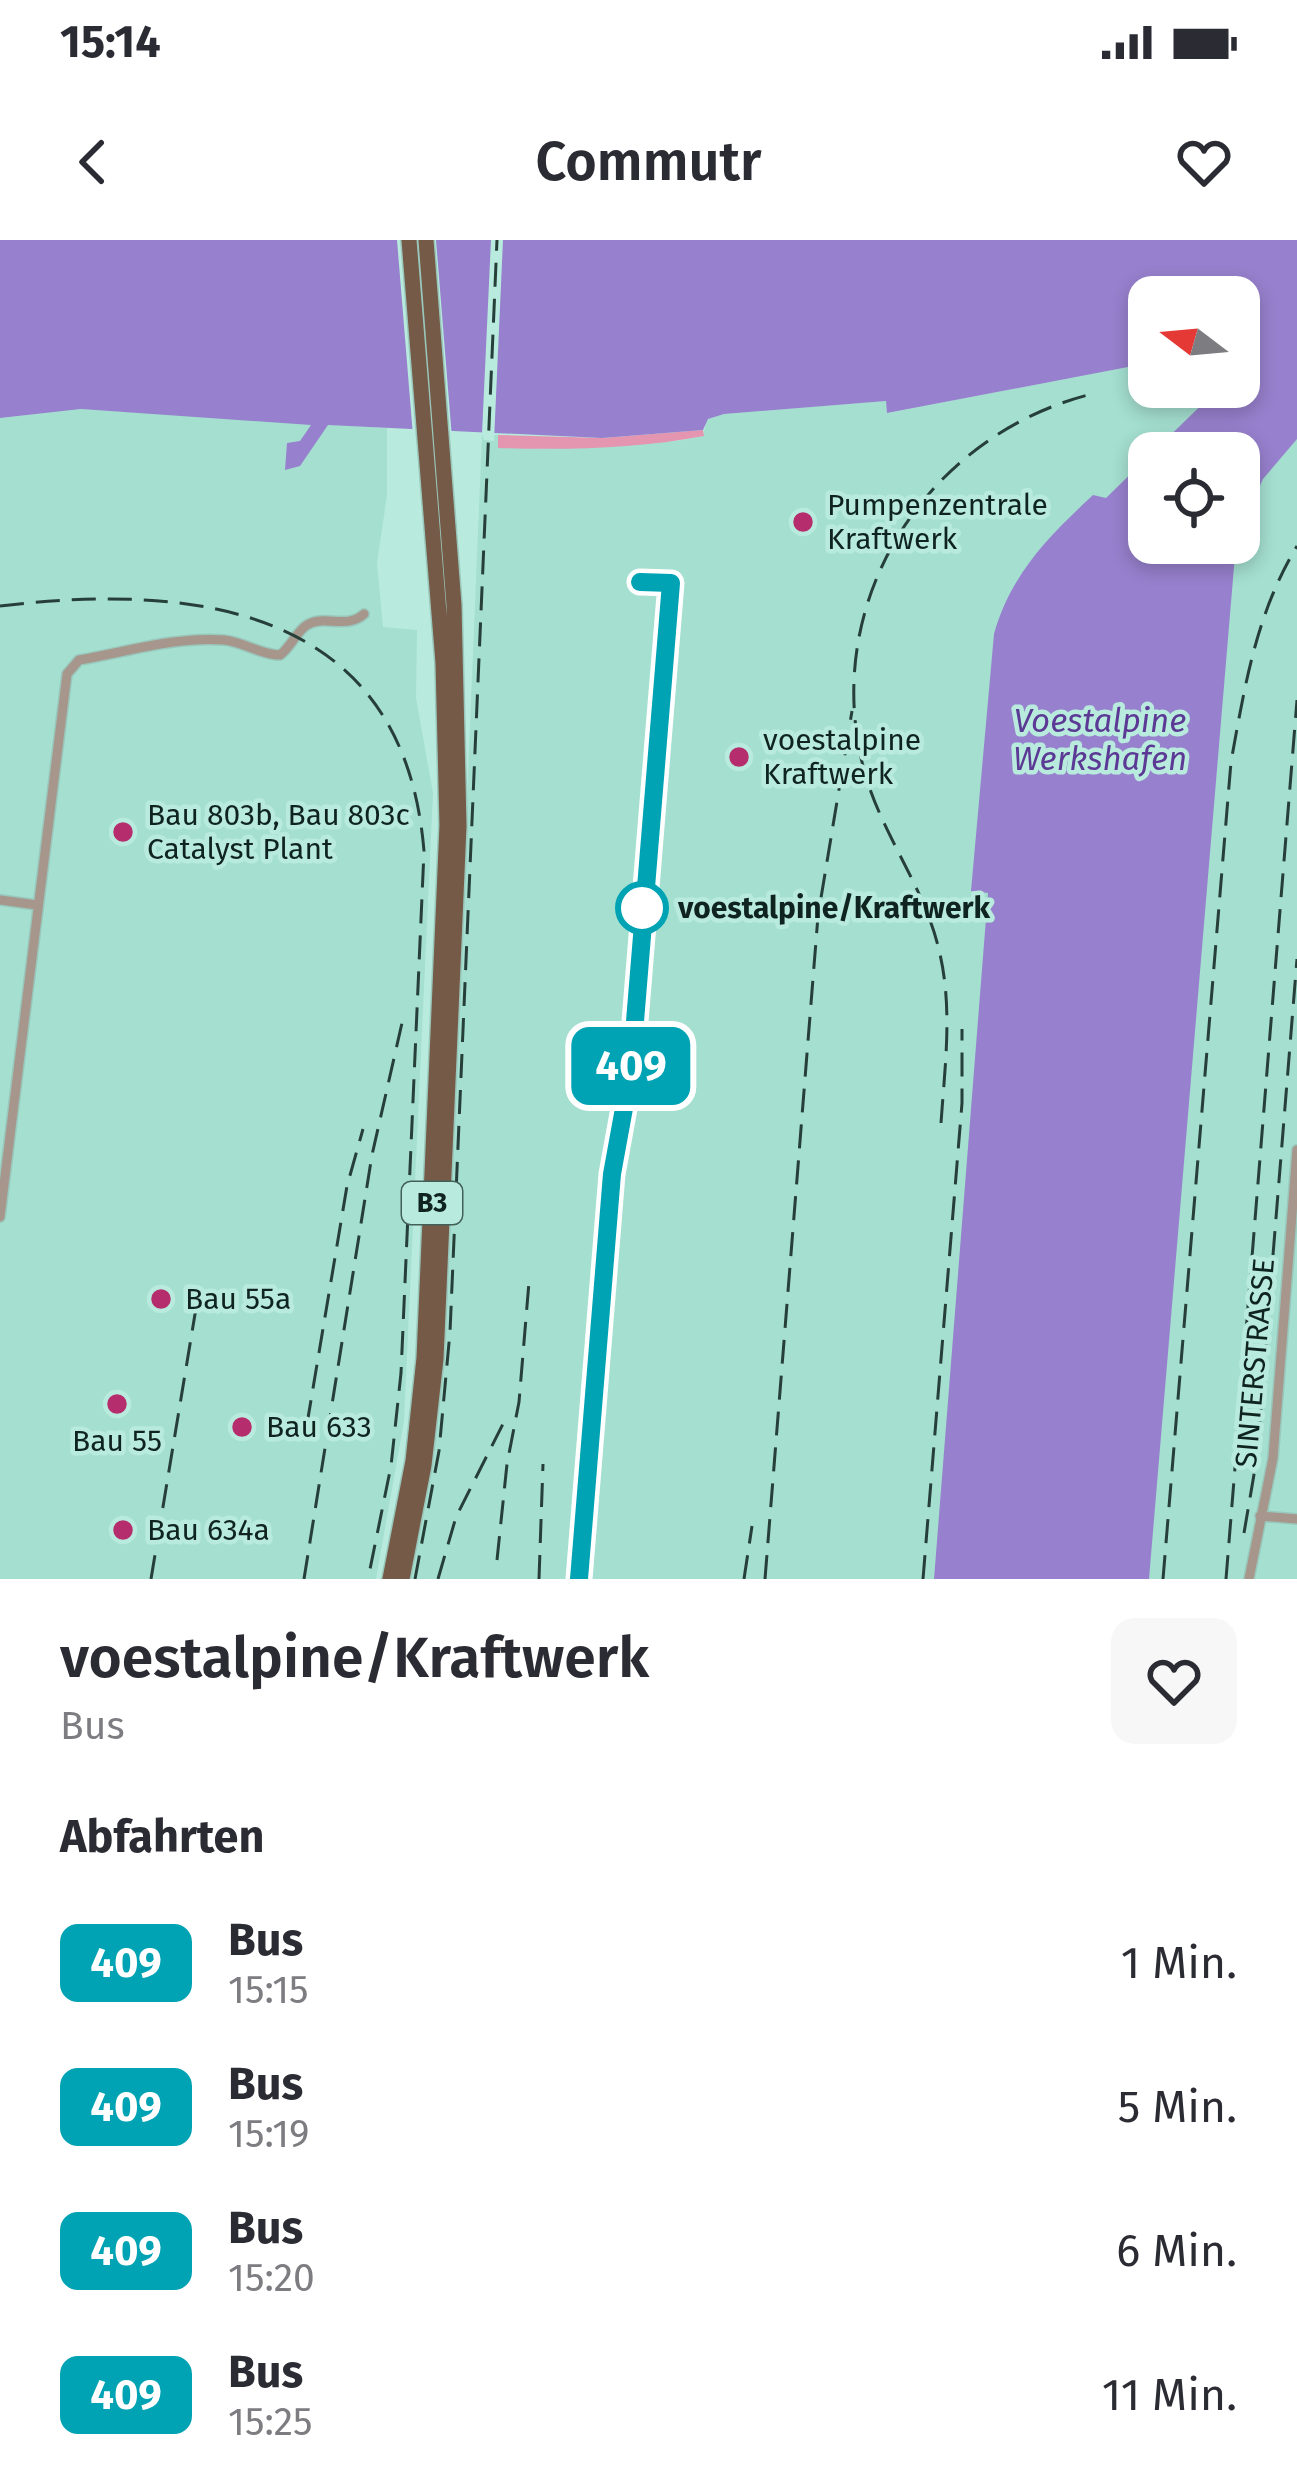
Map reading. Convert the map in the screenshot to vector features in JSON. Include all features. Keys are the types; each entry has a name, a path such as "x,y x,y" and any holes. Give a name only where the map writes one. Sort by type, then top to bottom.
{"main road":[{"name":"B3","path":"391,1579 424,1358 446,878 440,525 409,240"},
{"name":"B3","path":"402,1579 431,1416 459,826 425,240"}],"street":[{"path":"0,1217 64,681 79,660 202,639 239,642 280,655 308,625 346,623 364,614"},
{"path":"0,901 37,905"},
{"name":"SINTERSTRASSE","path":"1249,1579 1273,1458 1297,1150"},
{"path":"1260,1516 1297,1520"}],"shaded area":[{"path":"1128,367 1128,408 1260,408 1260,387 1297,387 1297,1579 409,1579 446,1307 482,434 498,435 498,447 541,449 677,441 703,436 707,419 724,414 886,401 888,413"},
{"path":"81,409 387,428 387,495 377,563 383,627 417,630 416,698 433,793 404,1421 376,1579 0,1579 0,418"},
{"path":"703,430 704,436 627,446 498,448 498,435 602,438"}],"water":[{"path":"0,240 1297,240 1297,439 1260,486 1260,432 1174,432 1198,408 1260,408 1260,276 1128,276 1128,367 887,413 886,401 724,414 708,419 703,430 602,438 328,425 300,466 285,470 287,443 300,441 311,425 81,409 0,418"},
{"name":"Voestalpine Werkshafen","path":"1128,477 1128,564 1234,564 1149,1579 934,1579 988,893 971,891 994,634 1010,593 1046,542 1093,495 1106,498"}],"pier":[{"path":"397,240 436,240 452,438 413,436"},
{"path":"491,240 503,240 494,441 484,440 482,434"}],"railway":[{"path":"415,1579 439,1451 450,1332 497,240"},
{"path":"941,1123 947,1036 943,971 932,926 863,766 854,704 858,644 873,587 899,534 935,487 979,447 1030,416 1088,395"},
{"path":"1163,1579 1231,762 1262,624 1297,546"},
{"path":"0,606 148,600 217,609 280,629 334,661 377,707 408,770 424,851 401,1373 391,1466 368,1579"},
{"path":"1226,1579 1297,700"},
{"path":"765,1579 818,916 852,711"},
{"path":"1273,1255 1297,959"},
{"path":"304,1579 372,1155 402,1023"},
{"path":"923,1579 962,1103 962,1029"},
{"path":"307,1424 347,1186 363,1129"},
{"path":"497,1560 519,1402 529,1282"},
{"path":"151,1579 198,1296"},
{"path":"1244,1533 1257,1457 1267,1333"},
{"path":"438,1579 456,1517 508,1414"},
{"path":"539,1579 543,1464"},
{"path":"744,1579 752,1526"}],"bus line":[{"name":"409","path":"579,1579 612,1174 631,1070 671,583 640,582"}],"place":[{"name":"Pumpenzentrale Kraftwerk","path":"803,522"},
{"name":"voestalpine Kraftwerk","path":"739,757"},
{"name":"Bau 803b, Bau 803c Catalyst Plant","path":"123,832"},
{"name":"voestalpine/Kraftwerk","path":"642,908"},
{"name":"Bau 55a","path":"161,1299"},
{"name":"Bau 55","path":"117,1404"},
{"name":"Bau 633","path":"242,1427"},
{"name":"Bau 634a","path":"123,1530"}]}
